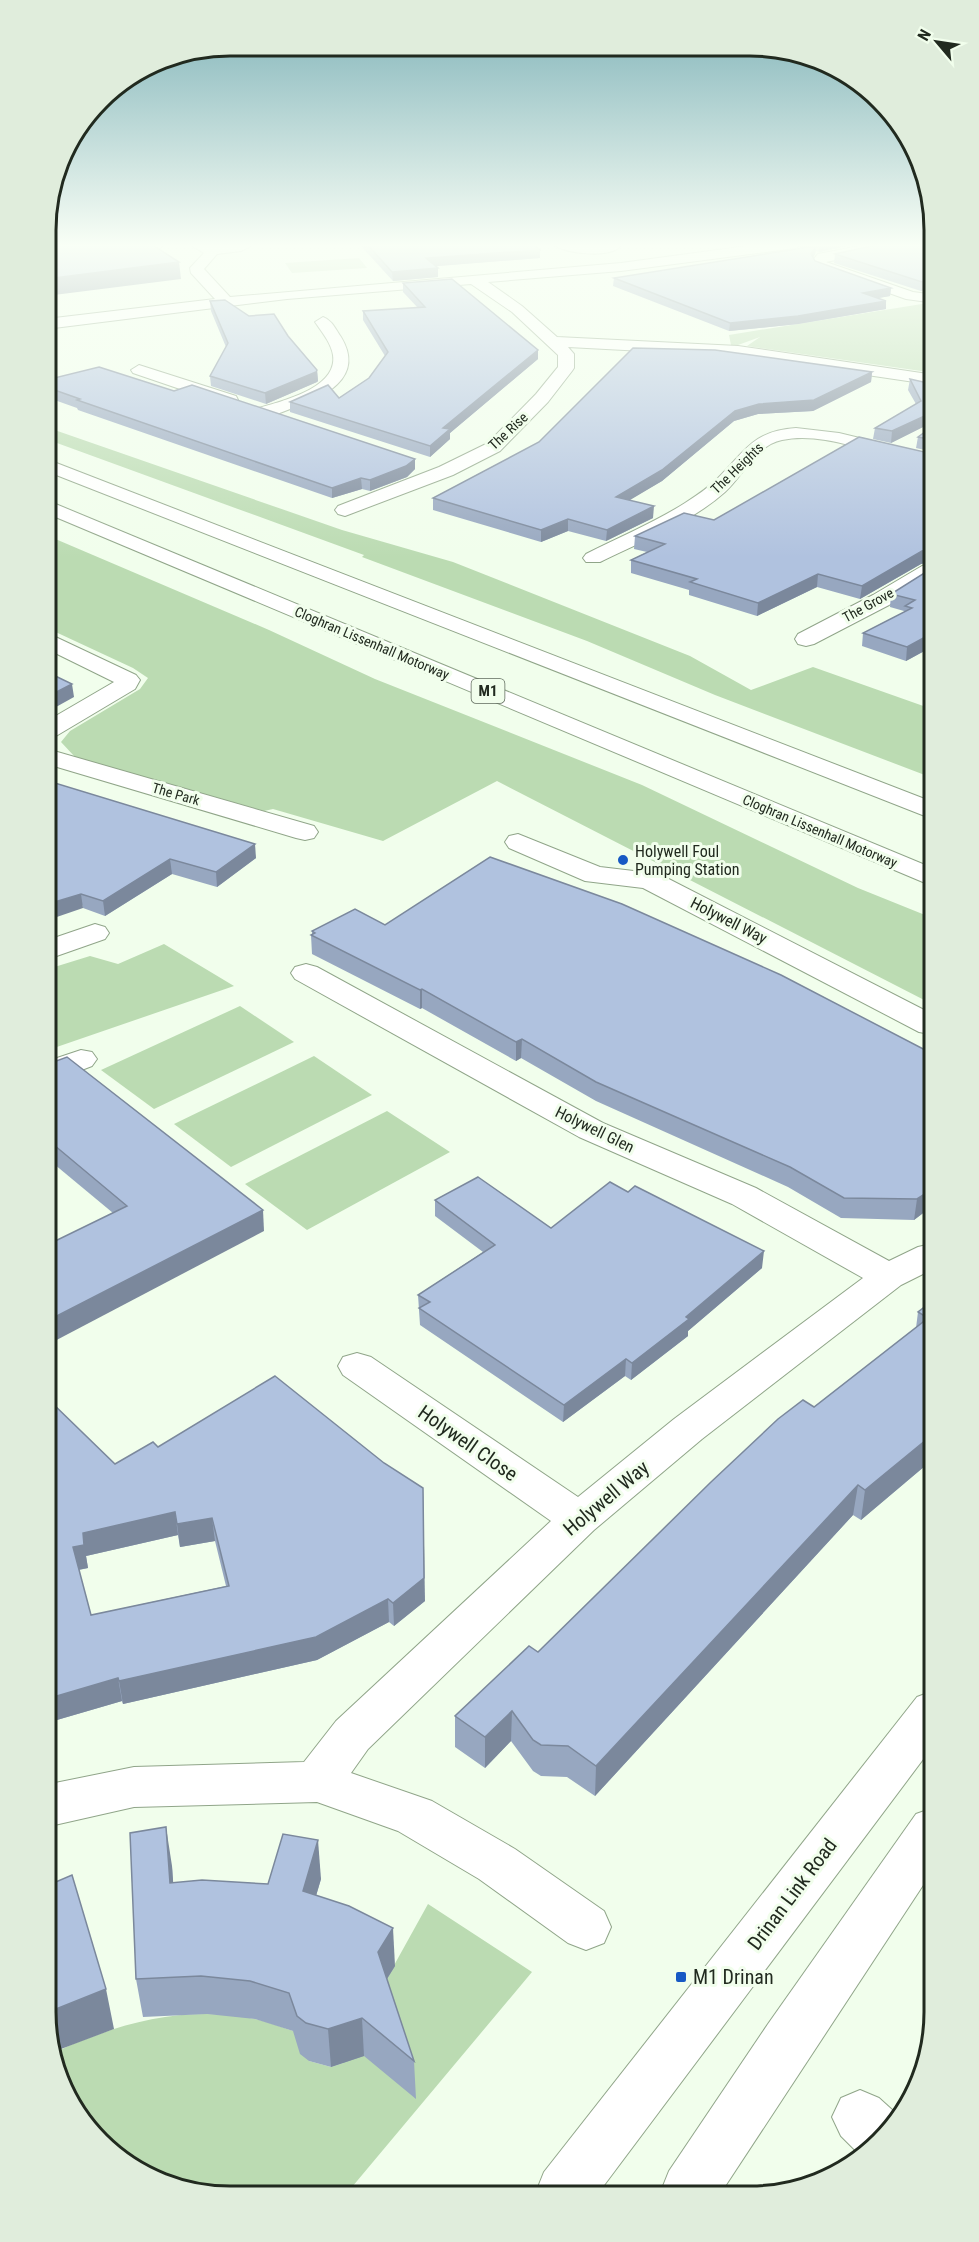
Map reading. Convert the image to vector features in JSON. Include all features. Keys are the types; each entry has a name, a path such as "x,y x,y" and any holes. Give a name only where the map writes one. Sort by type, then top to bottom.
{"main road":[{"path":"265,412 306,398 328,385 339,371 342,358 337,349"},
{"name":"The Rise","path":"345,510 446,471 494,447 542,398 566,368 566,354 561,349"},
{"path":"690,349 738,351 924,378"},
{"path":"139,370 288,419"},
{"name":"The Heights","path":"593,558 702,500 718,489 749,452 765,440 781,434 808,434 905,449"},
{"path":"423,464 446,471"},
{"path":"56,468 924,808"},
{"name":"Cloghran Lissenhall Motorway","path":"56,510 924,874"},
{"name":"The Grove","path":"806,639 881,600 924,573"},
{"path":"56,644 128,680 127,684 115,692 56,726"},
{"name":"The Park","path":"56,759 305,832"},
{"name":"Holywell Way","path":"518,842 595,875 649,880 924,1021"},
{"path":"56,947 95,933"},
{"name":"Holywell Glen","path":"306,973 591,1130 744,1196 857,1257 888,1278"},
{"path":"56,1070 81,1059"},
{"name":"Holywell Way","path":"317,1782 352,1735 579,1519 688,1429 888,1278 923,1259"},
{"name":"Holywell Close","path":"357,1366 579,1519"},
{"name":"Drinan Link Road","path":"569,2186 923,1723"},
{"path":"56,1805 134,1788 317,1782 415,1816 497,1864 586,1927"},
{"path":"691,2186 923,1843"}],"green space":[{"path":"765,349 924,349 924,371"},
{"path":"56,430 342,530 453,562 690,656 751,690 813,667 924,706 924,775 715,695 587,641 362,557 364,555 56,443"},
{"path":"56,539 269,630 375,679 642,785 858,888 924,914 924,1000 497,781 383,841 273,809 264,811 75,757 61,742 70,731 140,689 148,678 133,668 56,632"},
{"path":"164,944 234,986 56,1047 56,967 90,956 118,964"},
{"path":"240,1006 294,1042 154,1109 101,1070"},
{"path":"314,1056 372,1095 231,1167 174,1124"},
{"path":"387,1111 450,1152 307,1230 245,1184"},
{"path":"428,1904 532,1972 353,2186 206,2185 152,2169 123,2151 91,2119 79,2100 61,2058 60,2051 62,2049 116,2028 175,2016 215,2014 255,2019 299,2033 309,2061 331,2067 343,2063"}],"building":[{"path":"225,349 299,349 317,370 265,393 210,376"},
{"path":"386,349 538,350 443,428 450,429 430,446 290,402 328,385 339,398 369,378 388,352"},
{"path":"632,349 715,350 872,372 814,400 759,404 735,411 662,470 616,497 654,506 607,530 568,519 541,530 433,498 539,442"},
{"path":"99,367 174,391 192,385 415,459 406,466 370,480 361,478 332,488 77,400 80,399 56,391 56,378"},
{"path":"910,379 924,382 924,416 892,431 875,428 921,401"},
{"path":"859,437 924,452 924,551 862,586 818,574 758,603 690,582 697,579 631,560 665,544 635,536 684,513 714,520"},
{"path":"924,573 924,638 907,647 863,633 912,608 905,606 915,600 891,594"},
{"path":"56,676 72,684 56,692"},
{"path":"56,783 255,844 216,872 170,859 103,901 81,894 56,902"},
{"path":"490,857 622,904 781,975 924,1049 923,1195 917,1199 844,1198 790,1167 596,1082 522,1039 516,1042 422,989 311,935 315,933 312,931 355,909 385,925"},
{"path":"67,1057 263,1210 56,1316 56,1241 127,1206 56,1147 56,1061"},
{"path":"478,1177 551,1228 610,1182 628,1192 635,1186 764,1251 686,1317 689,1319 632,1363 626,1359 564,1405 419,1308 430,1302 418,1295 495,1245 435,1200"},
{"path":"923,1322 923,1442 865,1490 858,1485 596,1766 568,1746 541,1745 533,1740 512,1711 485,1737 455,1716 529,1646 538,1652 778,1419 803,1400 814,1407"},
{"path":"275,1376 384,1463 423,1488 424,1578 393,1603 388,1599 316,1637 119,1681 118,1678 56,1696 56,1407 115,1464 153,1442 158,1447","holes":["175,1512 177,1524 212,1518 229,1586 91,1615 73,1547 84,1545 83,1533"]},
{"path":"166,1827 170,1883 202,1880 268,1884 283,1834 318,1840 303,1891 349,1906 393,1928 378,1952 414,2061 362,2018 328,2029 306,2023 297,2016 289,1993 250,1981 201,1976 136,1979 130,1833"},
{"path":"72,1875 106,1989 56,2009 56,1882"}],"place":[{"name":"Holywell Foul Pumping Station","path":"623,860"},
{"name":"M1 Drinan","path":"681,1977"}]}
